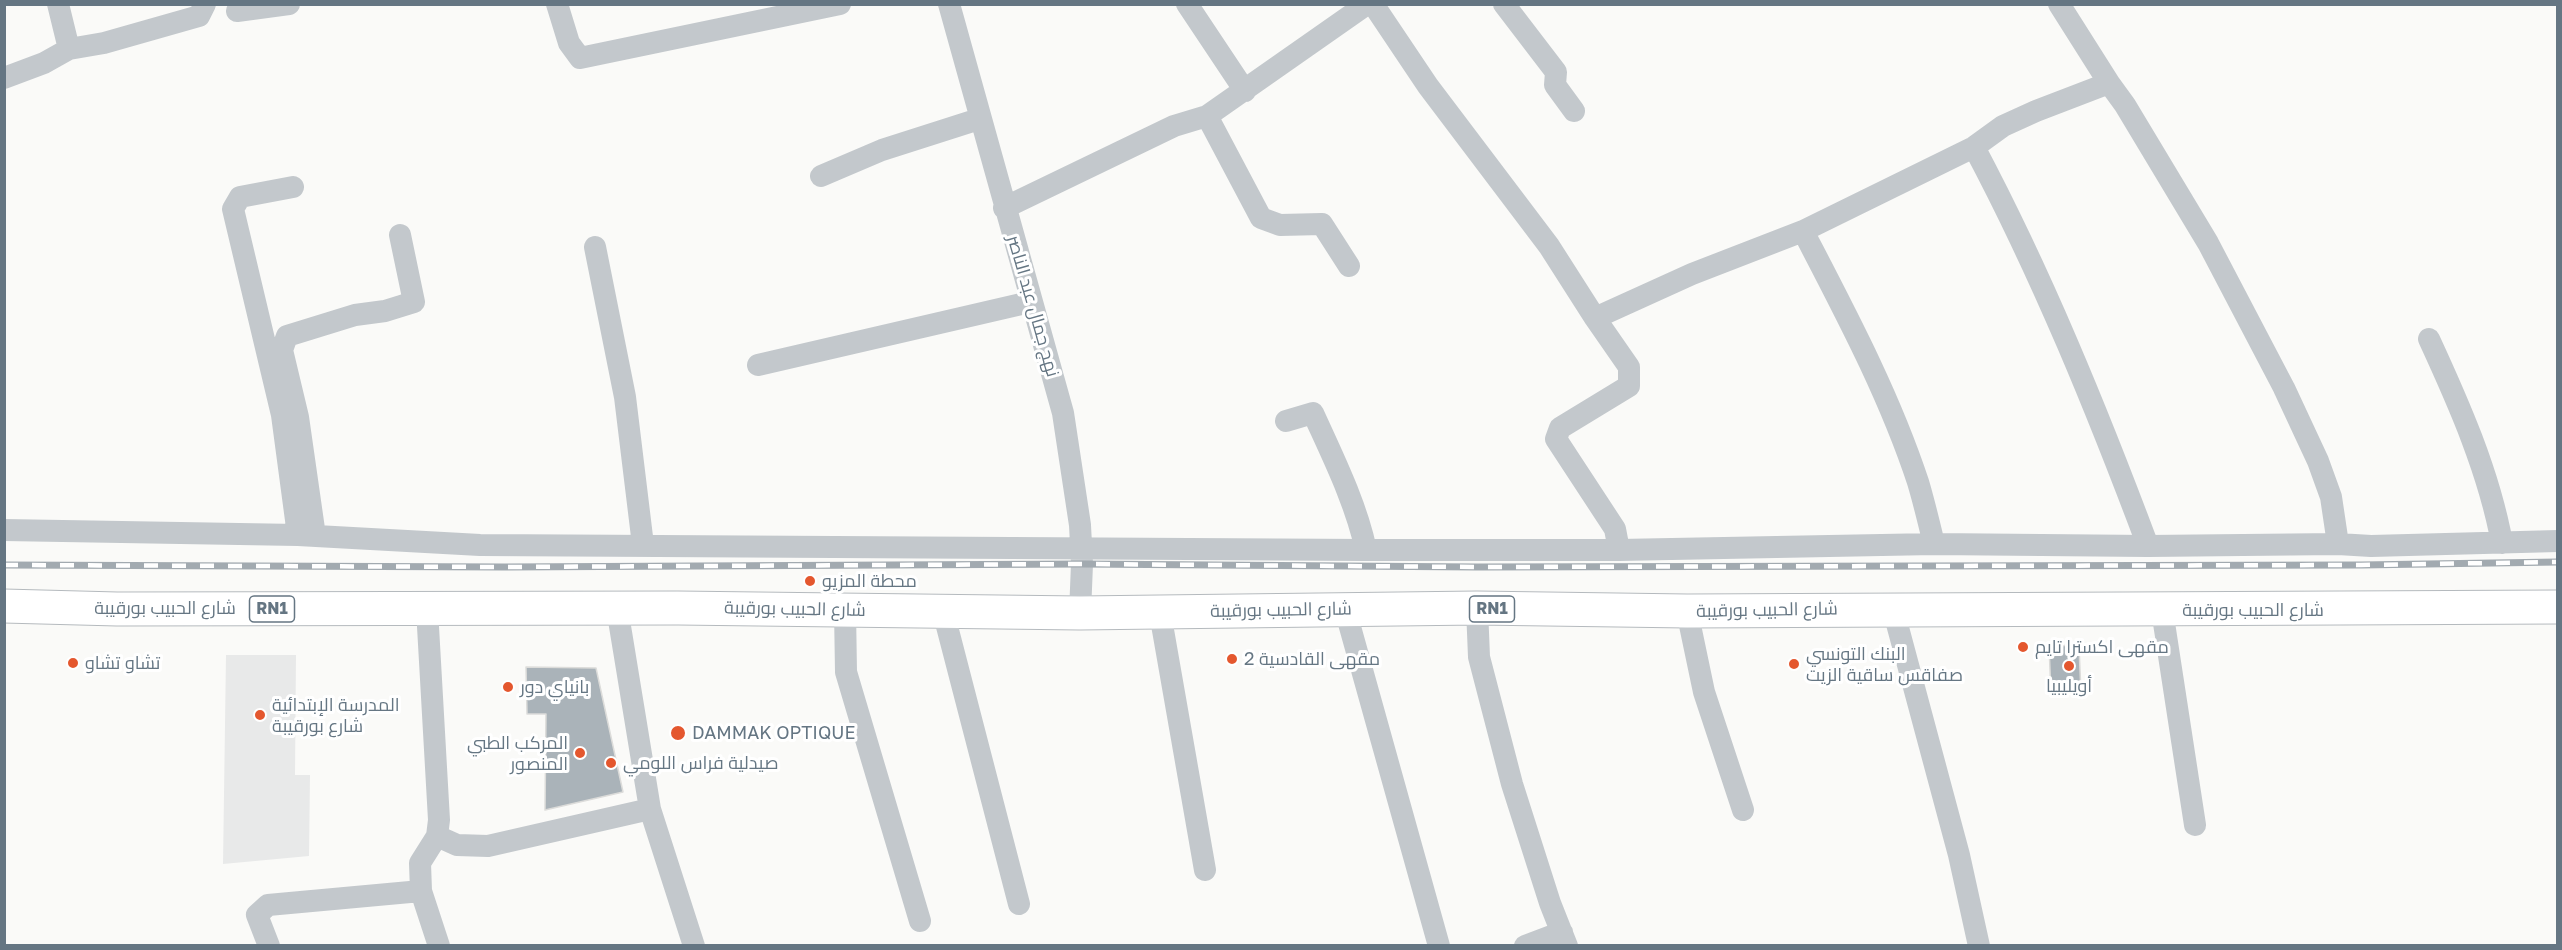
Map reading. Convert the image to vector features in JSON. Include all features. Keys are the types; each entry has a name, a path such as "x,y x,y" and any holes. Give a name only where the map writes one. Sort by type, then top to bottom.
{"main road":[{"name":"شارع الحبيب بورقيبة","path":"4,606 617,608 1080,614 1477,608 1687,611 2558,608"}],"street":[{"path":"58,4 69,49"},
{"path":"4,78 44,63 69,49 104,43 199,16 205,4"},
{"path":"237,11 289,4"},
{"path":"557,4 569,43 580,58 840,4"},
{"name":"نهج جمال عبد الناصر","path":"949,4 1030,302 1063,413 1080,525 1082,549 1080,614"},
{"path":"1186,4 1245,91"},
{"path":"1004,208 1174,126 1207,116 1367,4"},
{"path":"1373,4 1454,121 1549,246 1629,367 1629,386 1560,428 1557,440 1615,529 1619,550"},
{"path":"1504,4 1556,72 1555,85 1574,111"},
{"path":"2060,4 2125,105 2208,243 2284,388 2318,461 2331,497 2338,544"},
{"path":"1595,318 1692,274 1803,231 1974,147 2004,126 2109,83"},
{"path":"1207,116 1261,218 1280,225 1322,224 1349,266"},
{"path":"821,176 882,150 980,119"},
{"path":"1974,147 2029,257 2113,452 2148,546"},
{"path":"292,186 240,197 233,208 282,415 307,535"},
{"path":"1803,231 1857,337 1897,426 1918,483 1934,544"},
{"path":"307,535 300,426 282,350 287,336 355,315 385,311 414,302 400,235"},
{"path":"596,247 625,397 644,545"},
{"path":"758,365 1030,302"},
{"path":"2429,339 2454,393 2495,506 2502,543"},
{"path":"1286,421 1313,413 1338,469 1366,550"},
{"path":"4,530 307,535 480,545 1082,549 1619,550 1934,544 2148,546 2338,544 2371,546 2558,541"},
{"path":"617,608 650,809 694,945"},
{"path":"1477,608 1479,657 1512,784 1564,939 1525,945"},
{"path":"427,609 439,820 437,836 420,863 420,891 439,945"},
{"path":"1345,609 1439,945"},
{"path":"1893,609 1959,855 1979,945"},
{"path":"845,610 846,672 920,921"},
{"path":"2162,610 2195,825"},
{"path":"943,611 1019,904"},
{"path":"1687,611 1704,692 1743,810"},
{"path":"1160,613 1205,870"},
{"path":"437,836 457,845 488,846 650,809"},
{"path":"269,945 257,915 268,905 420,891"}],"shaded area":[{"name":"المدرسة الإبتدائية شارع بورقيبة","path":"226,655 296,655 295,775 310,775 309,856 223,864"}],"building":[{"path":"2049,645 2079,646 2081,694 2051,694"},
{"name":"المركب الطبي المنصور","path":"526,667 596,668 623,792 545,810 546,714 527,714"}],"railway":[{"path":"4,565 505,567 1082,564 1477,567 2361,565 2558,562"}],"place":[{"name":"محطة المزيو","path":"810,581"},
{"name":"مقهى اكسترا تايم","path":"2023,647"},
{"name":"مقهى القادسية 2","path":"1232,659"},
{"name":"تشاو تشاو","path":"73,663"},
{"name":"البنك التونسي صفاقس ساقية الزيت","path":"1794,664"},
{"name":"أويليبيا","path":"2069,666"},
{"name":"بانياي دور","path":"508,687"},
{"name":"المدرسة الإبتدائية شارع بورقيبة","path":"260,715"},
{"name":"DAMMAK OPTIQUE","path":"678,733"},
{"name":"المركب الطبي المنصور","path":"580,753"},
{"name":"صيدلية فراس اللومي","path":"611,763"}]}
